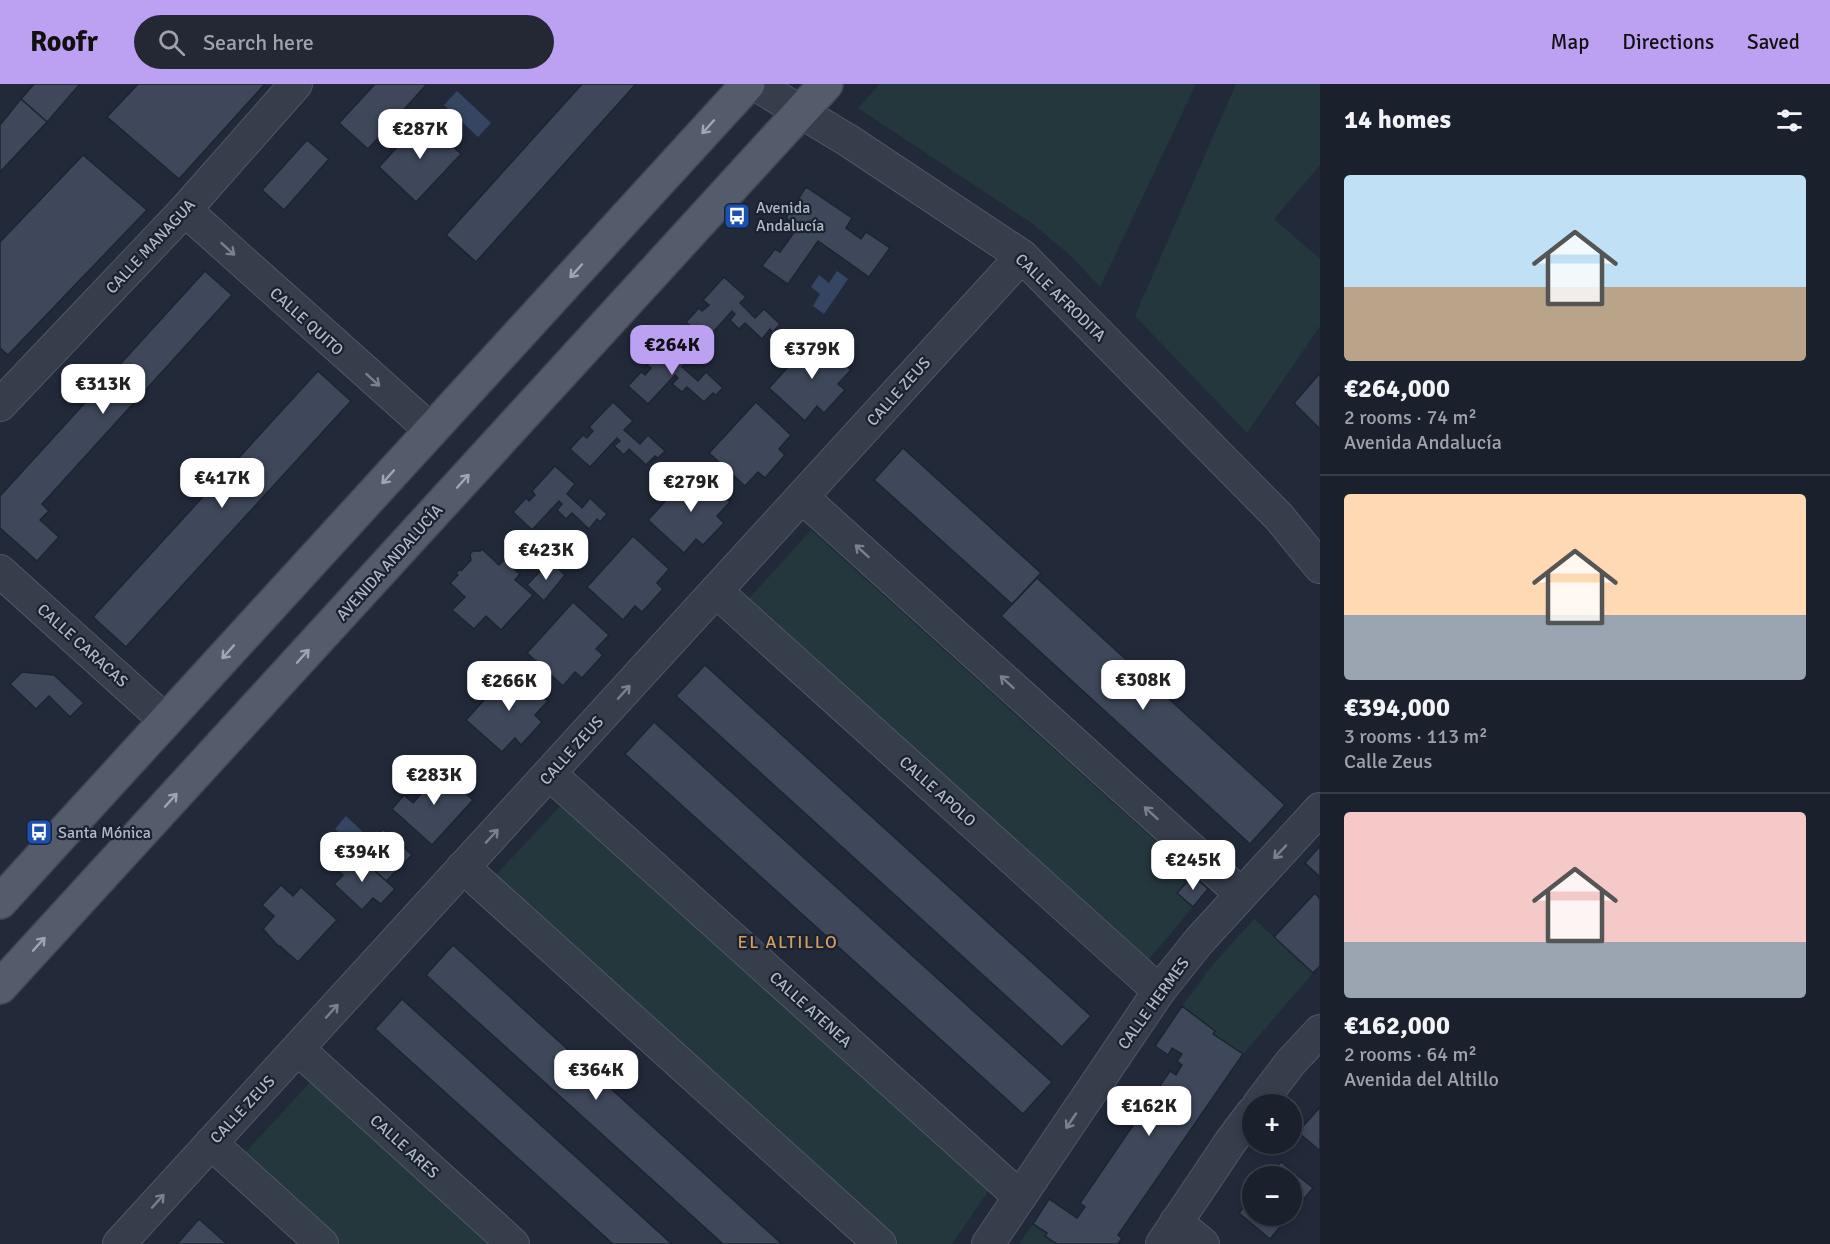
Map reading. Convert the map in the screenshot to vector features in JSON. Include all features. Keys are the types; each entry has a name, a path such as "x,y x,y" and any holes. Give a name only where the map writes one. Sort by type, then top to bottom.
{"main road":[{"path":"0,902 748,84"},
{"name":"AVENIDA ANDALUCÍA","path":"0,987 826,84"}],"street":[{"name":"CALLE MANAGUA","path":"0,405 185,210 296,84"},
{"name":"CALLE AFRODITA","path":"755,84 849,141 1022,256 1279,517 1320,567"},
{"name":"CALLE QUITO","path":"185,210 431,430"},
{"name":"CALLE ZEUS","path":"119,1244 1022,256"},
{"path":"802,497 1241,894"},
{"name":"CALLE CARACAS","path":"0,571 166,721"},
{"name":"CALLE APOLO","path":"716,591 1159,991"},
{"name":"CALLE ATENEA","path":"550,774 1020,1197"},
{"name":"CALLE HERMES","path":"988,1244 1159,991 1199,941 1320,809"},
{"path":"463,867 880,1244"},
{"path":"1267,1094 1291,1062 1320,1031"},
{"name":"CALLE ARES","path":"298,1049 513,1244"},
{"path":"1203,1244 1169,1233 1242,1127"},
{"path":"211,1143 322,1244"}],"green space":[{"path":"880,84 1196,84 1100,287 1072,257 1033,224 858,108"},
{"path":"1236,84 1320,84 1320,165 1274,219 1320,259 1320,326 1247,433 1135,316"},
{"path":"811,530 1193,875 1177,893 1193,907 1145,964 745,603"},
{"path":"565,801 991,1187 952,1244 898,1244 493,878"},
{"path":"1254,919 1313,973 1243,1054 1213,1034 1195,1018 1196,1016 1182,1006 1215,962"},
{"path":"314,1078 497,1244 338,1244 241,1157"},
{"path":"1033,1224 1047,1233 1057,1244 1019,1244"}],"water":[{"path":"457,91 491,123 478,137 444,105"},
{"path":"837,271 848,279 824,314 813,306 820,294 811,287 819,275 829,283"},
{"path":"346,816 363,832 352,845 335,829"},
{"path":"331,835 350,852 338,865 320,847"}],"building":[{"path":"34,84 80,84 47,122 21,99"},
{"path":"138,84 265,84 179,179 107,117"},
{"path":"375,84 427,84 368,149 339,123"},
{"path":"582,84 636,84 476,262 446,235"},
{"path":"21,99 47,122 0,172 0,125"},
{"path":"423,119 461,154 416,202 379,167"},
{"path":"307,140 329,159 284,210 262,190"},
{"path":"83,155 147,210 8,355 0,348 0,242"},
{"path":"806,187 852,218 846,228 861,239 866,232 890,248 869,277 818,241 788,284 762,266 775,249 780,252 798,227 786,218"},
{"path":"205,271 232,295 42,504 49,511 40,520 59,537 37,561 0,528 0,496"},
{"path":"724,277 746,297 740,303 755,318 764,309 780,324 773,332 770,329 762,339 745,323 739,329 730,320 735,314 732,311 706,340 686,322 699,308 702,311 709,305 703,300"},
{"path":"815,337 851,370 838,384 845,390 824,413 817,406 805,421 769,388"},
{"path":"670,340 691,358 682,367 698,381 706,372 723,388 716,395 713,393 704,402 687,387 682,392 672,384 678,378 675,375 648,404 628,386 641,372 645,375 651,368 647,365"},
{"path":"318,371 351,401 126,647 93,617"},
{"path":"1320,373 1320,429 1294,403"},
{"path":"613,402 633,421 624,430 640,444 648,435 665,451 658,458 655,456 646,465 629,449 624,455 614,446 620,441 617,438 590,467 570,449 583,435 587,438 593,431 589,427"},
{"path":"756,402 791,435 779,449 785,455 765,478 758,472 745,486 709,453"},
{"path":"903,448 1041,573 1012,604 874,480"},
{"path":"555,466 575,484 567,494 582,508 590,498 607,514 600,522 597,519 589,529 572,513 566,519 557,510 562,504 559,501 532,530 513,512 526,498 529,501 535,495 532,491"},
{"path":"694,470 730,502 717,516 724,523 703,545 696,539 684,553 648,520"},
{"path":"633,536 669,569 657,583 663,589 642,612 635,606 623,620 587,587"},
{"path":"482,549 499,565 504,560 520,574 515,580 533,595 501,630 486,616 474,629 452,610 465,597 450,583 458,575 456,573 471,560 470,554"},
{"path":"550,561 565,575 544,601 527,585"},
{"path":"1037,578 1285,805 1250,844 1001,616"},
{"path":"573,602 609,635 596,649 603,655 582,678 575,672 563,686 527,653"},
{"path":"705,665 1091,1016 1062,1047 676,696"},
{"path":"512,669 548,701 535,715 542,722 521,745 515,738 502,752 466,720"},
{"path":"22,672 54,675 84,703 70,717 49,696 36,709 10,684"},
{"path":"654,722 1052,1082 1023,1114 625,754"},
{"path":"433,763 473,800 432,845 392,809 404,795 413,803 429,785 421,777"},
{"path":"383,829 412,855 386,881 354,852 370,833 374,838"},
{"path":"1320,846 1320,877 1305,863"},
{"path":"354,852 395,889 381,904 373,898 362,910 334,884 343,875 337,870"},
{"path":"1193,875 1208,889 1193,907 1177,893"},
{"path":"281,885 293,896 301,887 337,920 298,962 279,947 263,929 274,916 262,905"},
{"path":"1315,893 1320,899 1320,966 1313,973 1274,937"},
{"path":"453,945 782,1244 723,1244 426,975"},
{"path":"402,999 672,1244 613,1244 375,1029"},
{"path":"1182,1006 1215,1031 1213,1034 1243,1054 1118,1235 1122,1238 1118,1244 1057,1244 1045,1236 1047,1233 1033,1224 1049,1199 1077,1218 1085,1207 1080,1203 1170,1071 1176,1075 1182,1065 1177,1061 1182,1054 1172,1048 1168,1055 1155,1046"},
{"path":"1320,1107 1320,1151 1302,1135 1302,1127"},
{"path":"1302,1179 1313,1188 1302,1201"},
{"path":"199,1219 227,1244 177,1244"},
{"path":"1254,1226 1281,1226 1270,1239"}],"place":[{"name":"Avenida Andalucía","path":"737,216"},
{"name":"Santa Mónica","path":"39,832"}],"district":[{"name":"EL ALTILLO","path":"788,942"}]}
